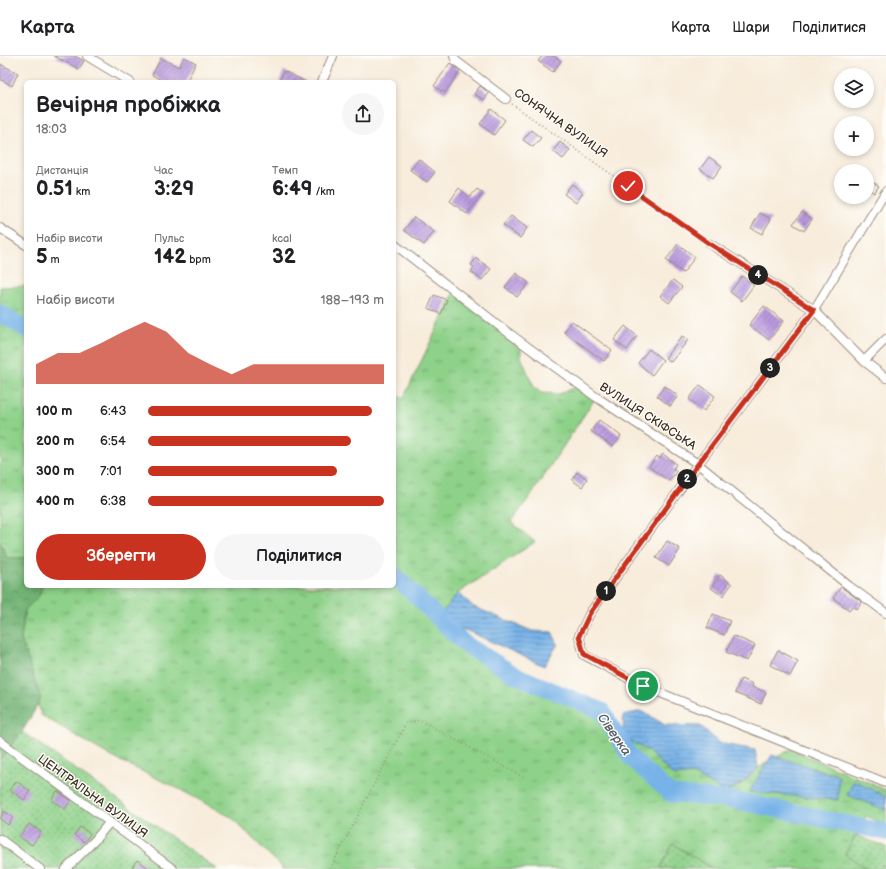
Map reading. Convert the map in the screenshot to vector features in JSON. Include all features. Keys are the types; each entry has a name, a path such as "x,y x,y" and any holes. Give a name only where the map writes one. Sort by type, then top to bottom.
{"street":[{"path":"87,56 127,80"},
{"path":"323,80 333,56"},
{"name":"СОНЯЧНА ВУЛИЦЯ","path":"454,56 456,61 506,99"},
{"path":"886,191 814,310 698,464 590,613 579,636 584,654 643,686 886,783"},
{"path":"0,228 24,244"},
{"path":"710,244 814,310 864,361 886,378"},
{"name":"ВУЛИЦЯ СКІФСЬКА","path":"396,246 502,328 596,397 698,464 849,586 886,613"},
{"path":"864,361 886,339"},
{"name":"ЦЕНТРАЛЬНА ВУЛИЦЯ","path":"0,741 173,869"},
{"path":"66,869 95,840 109,823"},
{"path":"0,839 40,869"}],"path":[{"name":"СОНЯЧНА ВУЛИЦЯ","path":"506,99 710,244"},
{"path":"330,869 406,723 420,720 523,777"},
{"path":"882,869 886,862"}],"green space":[{"path":"24,286 24,558 7,558 0,542 0,287"},
{"path":"455,291 521,342 521,357 534,387 541,393 559,394 576,387 596,397 529,498 511,522 535,542 458,593 435,624 515,675 602,711 624,737 648,751 674,776 693,774 725,792 742,784 758,768 791,749 886,790 886,825 866,816 845,854 867,869 713,869 673,844 661,867 664,869 282,869 282,867 231,817 179,789 112,757 41,715 21,639 25,610 39,596 41,588 396,588 396,394 403,399"},
{"path":"0,542 7,558 24,558 24,588 41,588 39,596 25,610 21,639 41,699 22,732 0,760"},
{"path":"22,732 217,869 0,869 0,760"},
{"path":"856,835 886,847 886,869 867,869 845,854"},
{"path":"673,844 713,869 664,869 661,867"}],"water":[{"path":"458,593 474,607 532,631 552,632 558,644 544,666 459,627 441,614"},
{"path":"642,711 665,725 701,726 719,743 755,750 758,768 742,783 725,792 693,774 674,776 648,751 624,737 623,715"},
{"path":"772,755 839,776 838,800 749,792"},
{"path":"854,780 886,797 886,810 847,795"}],"building":[{"path":"54,56 75,56 84,61 79,69"},
{"path":"542,56 554,56 561,61 553,72 538,61"},
{"path":"184,57 196,63 187,80 161,80 152,75 161,58 179,67"},
{"path":"450,63 460,71 445,93 434,86"},
{"path":"0,64 18,73 12,86 0,79"},
{"path":"284,71 302,80 280,80"},
{"path":"480,86 489,93 484,100 474,94"},
{"path":"491,109 505,120 494,135 480,124"},
{"path":"531,130 541,138 533,147 523,140"},
{"path":"560,142 570,150 563,159 553,151"},
{"path":"709,157 722,166 713,178 700,169"},
{"path":"419,159 435,172 427,182 410,170"},
{"path":"874,183 879,186 874,193"},
{"path":"572,184 583,193 576,203 564,194"},
{"path":"459,188 470,197 477,189 483,193 467,214 450,201"},
{"path":"802,212 812,219 804,231 793,224"},
{"path":"760,213 771,219 762,234 751,228"},
{"path":"511,216 527,228 520,238 503,225"},
{"path":"414,217 434,232 424,245 404,230"},
{"path":"678,244 695,257 683,273 666,260"},
{"path":"476,258 491,269 482,280 471,272 474,267 471,265"},
{"path":"516,273 529,283 517,297 505,287"},
{"path":"742,276 754,285 742,301 730,292"},
{"path":"673,280 682,287 669,303 660,296"},
{"path":"434,295 447,300 441,314 428,308"},
{"path":"764,306 784,321 769,340 749,325"},
{"path":"572,321 612,350 604,361 564,332"},
{"path":"625,326 637,336 627,350 614,340"},
{"path":"682,336 688,340 671,362 665,358"},
{"path":"649,349 663,360 652,375 638,363"},
{"path":"700,385 715,396 704,411 689,399"},
{"path":"665,386 678,396 670,406 657,396"},
{"path":"599,420 621,436 613,447 591,431"},
{"path":"663,454 676,464 673,469 677,471 669,481 649,467 657,456 660,459"},
{"path":"577,472 587,479 582,487 572,480"},
{"path":"667,541 680,549 669,566 656,558"},
{"path":"720,575 732,584 723,596 711,588"},
{"path":"841,587 862,602 857,609 853,606 849,610 833,598"},
{"path":"713,614 730,621 724,635 707,628"},
{"path":"734,636 755,645 747,661 726,652"},
{"path":"778,650 798,661 790,676 770,665"},
{"path":"741,679 753,684 752,687 766,692 761,704 735,693"},
{"path":"16,781 30,791 24,800 10,790"},
{"path":"57,791 71,800 65,809 51,800"},
{"path":"4,811 13,817 8,825 0,819"},
{"path":"29,824 41,832 32,845 19,837"},
{"path":"80,827 90,834 84,842 74,835"},
{"path":"137,860 150,869 131,869"}],"waterway":[{"name":"Сіверка","path":"0,313 24,328"},
{"name":"Сіверка","path":"396,577 465,644 515,675 602,711 631,758 671,794 733,800 886,832"}],"route":[{"path":"628,186 710,244 814,310 698,464 590,613 579,636 584,654 643,686"}]}
